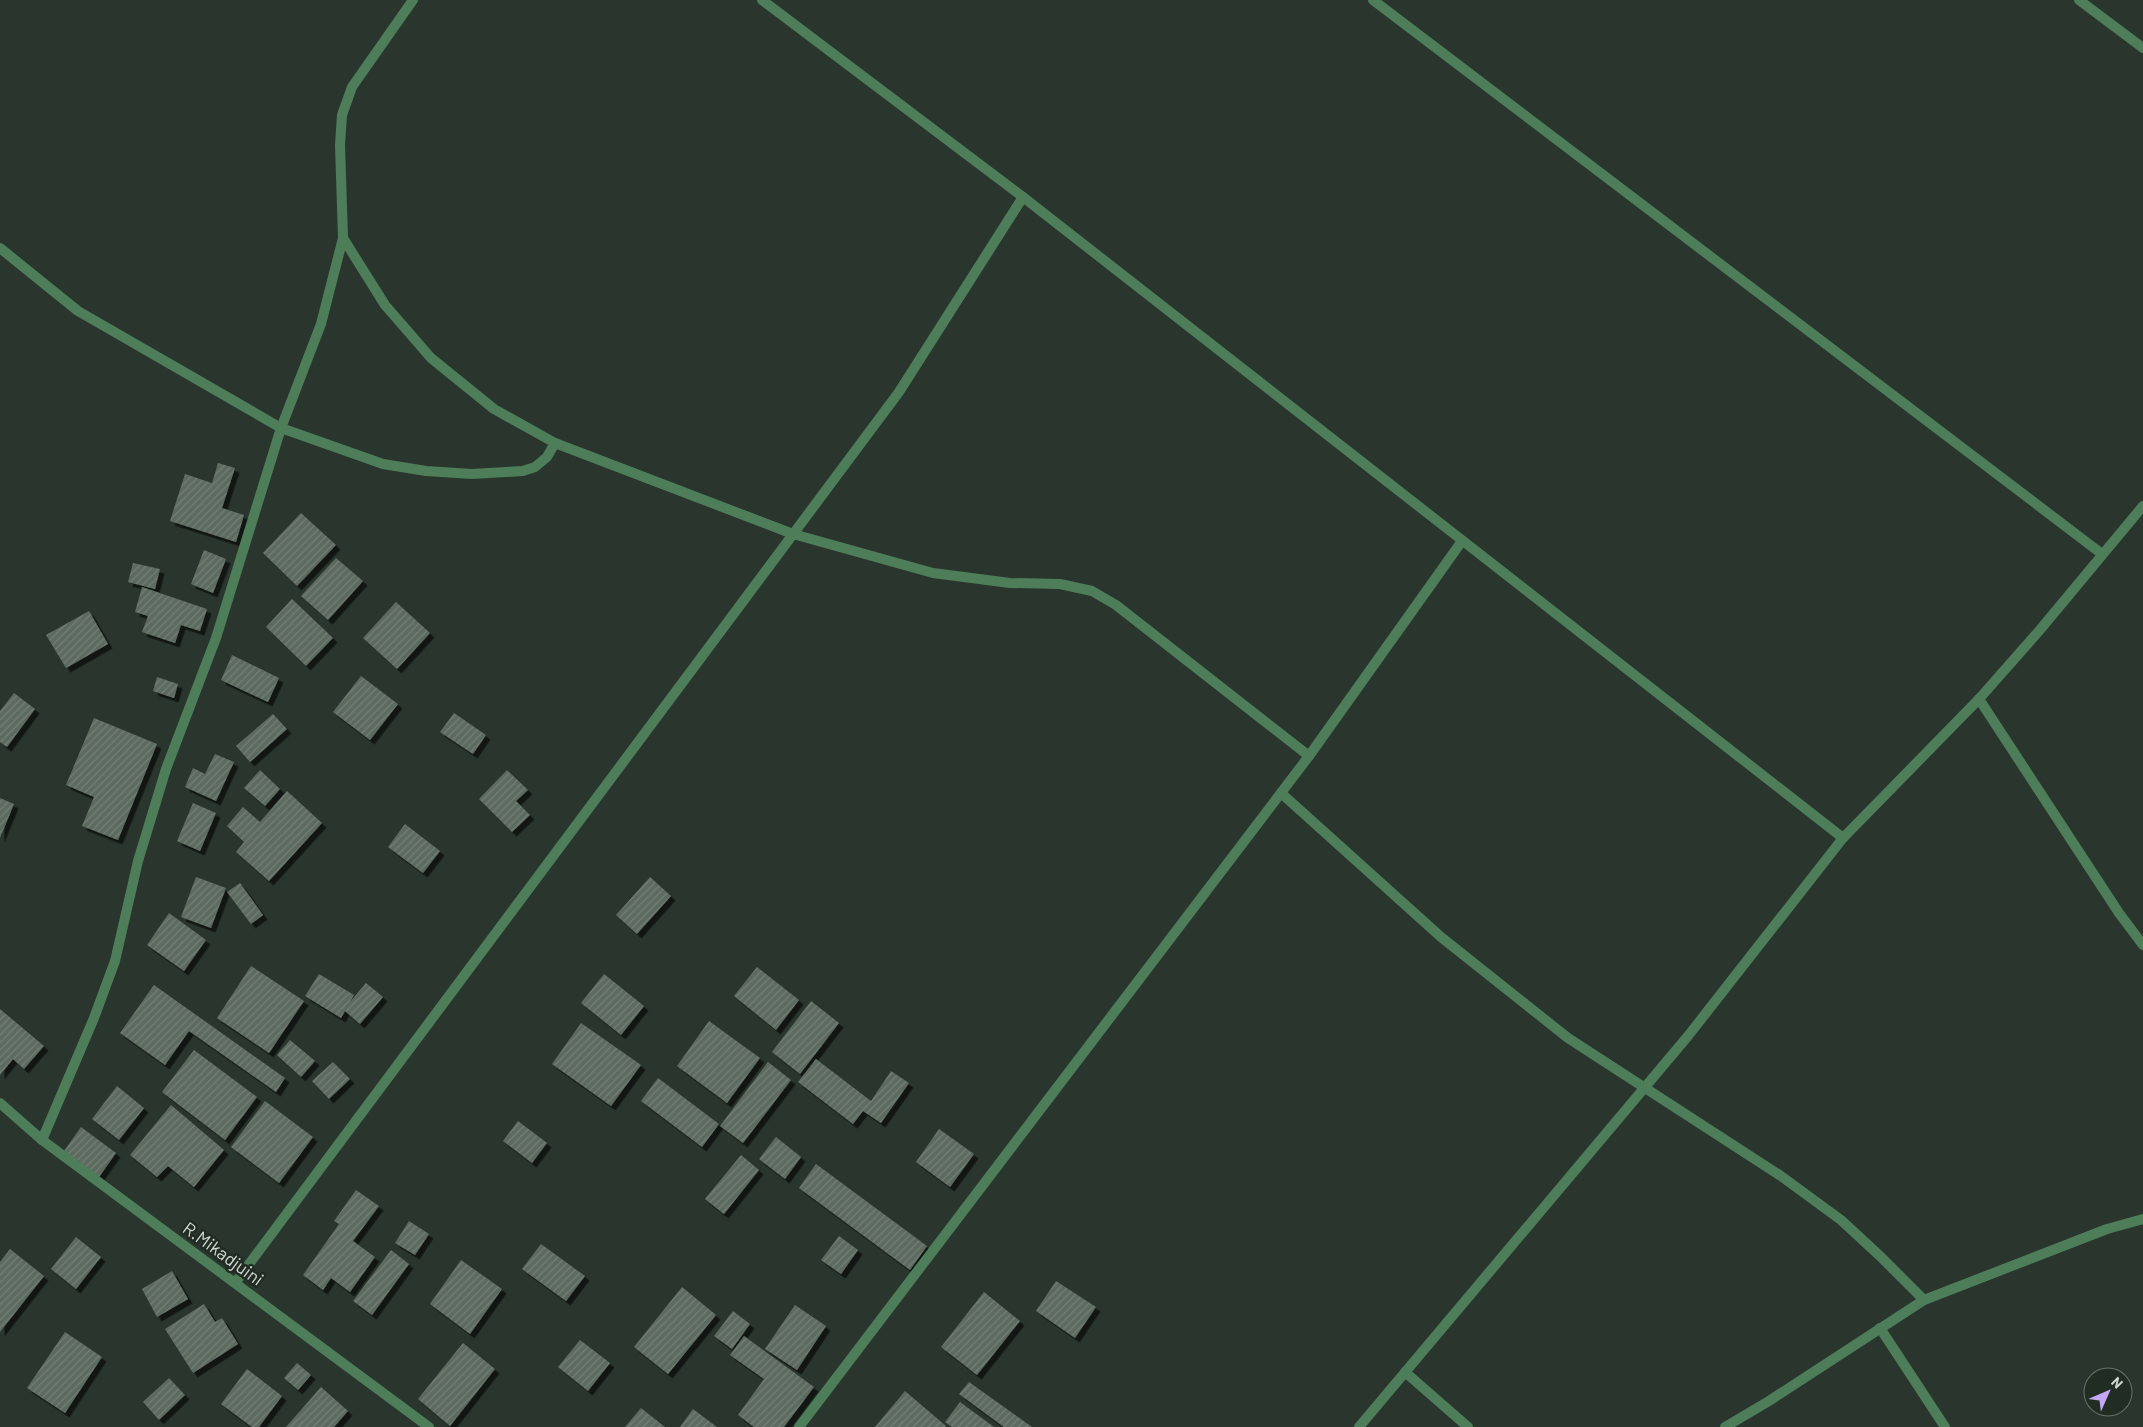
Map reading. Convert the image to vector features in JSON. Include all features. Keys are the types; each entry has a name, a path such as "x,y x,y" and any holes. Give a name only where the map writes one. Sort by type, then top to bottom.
{"street":[{"path":"42,1140 94,1018 115,961 138,862 166,769 216,638 281,428 321,324 343,238 340,145 342,115 352,87 413,0"},
{"path":"762,0 1023,197 1843,838"},
{"path":"1373,0 2102,554"},
{"path":"2079,0 2143,48"},
{"path":"235,1283 899,392 1023,197"},
{"path":"343,238 386,305 431,358 494,409 555,443 793,534 933,573 1010,582 1060,584 1092,591 1116,605 1309,756"},
{"path":"0,248 78,311 281,428 383,464 426,471 472,474 523,471 535,468 547,457 555,443"},
{"path":"1359,1427 1688,1036 1843,838 1979,700 2143,506"},
{"path":"799,1427 1309,756 1462,541"},
{"path":"1979,700 2118,913 2143,945"},
{"path":"1281,793 1441,936 1568,1038 1645,1086 1781,1176 1841,1220 1924,1300"},
{"name":"R.Mikadjuini","path":"0,1103 42,1140 429,1427"},
{"path":"1725,1427 1769,1401 1924,1300 2107,1229 2143,1219"},
{"path":"1880,1328 1945,1427"},
{"path":"1405,1372 1468,1427"}],"building":[{"path":"218,463 235,468 222,508 244,515 236,542 170,521 185,474 212,483"},
{"path":"301,513 336,545 297,586 263,553"},
{"path":"204,550 226,559 213,593 191,584"},
{"path":"336,558 363,581 328,620 301,596"},
{"path":"133,563 160,569 155,589 128,582"},
{"path":"142,587 207,609 200,631 181,625 175,643 142,632 148,616 135,612"},
{"path":"292,599 333,638 306,666 266,627"},
{"path":"396,602 430,633 397,669 363,638"},
{"path":"89,611 108,644 66,668 46,635"},
{"path":"232,655 279,678 268,702 221,680"},
{"path":"361,676 398,704 370,740 333,712"},
{"path":"157,677 178,684 174,698 153,691"},
{"path":"14,693 35,709 7,747 0,742 0,711"},
{"path":"454,713 486,735 473,754 440,732"},
{"path":"273,714 287,729 250,762 236,746"},
{"path":"94,718 157,744 118,840 82,826 94,797 66,785"},
{"path":"215,754 234,762 216,801 185,787 193,768 205,774"},
{"path":"260,770 280,789 265,806 244,788"},
{"path":"507,770 528,790 516,801 530,815 512,832 479,799"},
{"path":"287,791 322,823 269,881 236,852 244,842 227,826 243,807 260,822"},
{"path":"0,798 14,804 0,838"},
{"path":"193,803 216,813 200,851 177,841"},
{"path":"405,824 440,851 423,873 388,847"},
{"path":"196,877 226,888 211,928 181,917"},
{"path":"650,877 671,896 637,934 616,915"},
{"path":"240,883 263,915 251,924 227,892"},
{"path":"169,913 206,940 184,971 147,945"},
{"path":"251,966 304,1001 269,1053 217,1018"},
{"path":"757,967 799,1000 776,1030 734,996"},
{"path":"319,974 354,995 350,1002 366,983 383,997 360,1024 345,1011 341,1018 305,996"},
{"path":"604,974 644,1006 621,1035 581,1003"},
{"path":"154,985 285,1078 276,1092 189,1031 165,1065 120,1033"},
{"path":"811,1001 839,1023 800,1074 772,1052"},
{"path":"0,1009 44,1046 24,1069 13,1059 0,1075"},
{"path":"709,1021 760,1058 727,1103 677,1066"},
{"path":"581,1023 641,1065 611,1106 552,1064"},
{"path":"290,1040 315,1061 301,1077 277,1055"},
{"path":"194,1050 257,1097 225,1140 162,1092"},
{"path":"816,1059 871,1101 891,1071 909,1083 881,1123 863,1111 853,1124 798,1082"},
{"path":"333,1062 350,1079 329,1099 312,1081"},
{"path":"768,1062 791,1080 743,1143 720,1126"},
{"path":"658,1078 719,1124 702,1147 641,1101"},
{"path":"117,1086 144,1108 119,1140 92,1119"},
{"path":"265,1101 313,1137 279,1183 231,1147"},
{"path":"171,1105 224,1150 194,1187 168,1166 157,1177 130,1155"},
{"path":"518,1121 547,1143 532,1163 503,1141"},
{"path":"81,1127 116,1153 99,1177 64,1151"},
{"path":"939,1129 974,1154 950,1187 916,1162"},
{"path":"776,1137 801,1157 785,1179 759,1159"},
{"path":"741,1155 759,1170 724,1214 705,1199"},
{"path":"816,1164 927,1246 910,1270 799,1188"},
{"path":"356,1190 379,1206 353,1241 375,1257 350,1292 331,1278 323,1290 303,1275 339,1224 334,1221"},
{"path":"409,1221 429,1234 415,1255 395,1243"},
{"path":"839,1236 858,1250 841,1274 821,1260"},
{"path":"76,1237 101,1257 76,1289 51,1269"},
{"path":"541,1244 585,1276 566,1301 522,1269"},
{"path":"10,1249 44,1276 0,1332 0,1262"},
{"path":"391,1250 409,1264 372,1315 353,1301"},
{"path":"461,1260 502,1289 470,1334 430,1304"},
{"path":"172,1271 188,1299 157,1317 142,1289"},
{"path":"1056,1281 1096,1307 1075,1338 1036,1311"},
{"path":"682,1287 716,1315 668,1374 634,1347"},
{"path":"984,1292 1020,1321 977,1375 941,1347"},
{"path":"204,1304 215,1322 222,1318 238,1344 193,1373 165,1329"},
{"path":"795,1305 826,1326 797,1370 765,1349"},
{"path":"733,1311 750,1324 732,1349 714,1336"},
{"path":"65,1332 102,1357 65,1413 27,1388"},
{"path":"744,1336 814,1387 784,1427 754,1427 738,1415 764,1379 730,1355"},
{"path":"580,1340 610,1363 588,1391 558,1367"},
{"path":"463,1343 495,1369 450,1426 418,1399"},
{"path":"297,1363 311,1375 298,1390 284,1378"},
{"path":"247,1369 282,1396 259,1427 252,1427 221,1404"},
{"path":"169,1378 185,1395 159,1420 143,1402"},
{"path":"969,1382 1032,1427 1004,1427 959,1394"},
{"path":"321,1387 348,1411 334,1427 286,1427"},
{"path":"905,1391 946,1426 875,1427"},
{"path":"960,1402 994,1427 952,1427 945,1422"},
{"path":"641,1408 665,1427 625,1427"},
{"path":"693,1409 717,1427 680,1427"}]}
